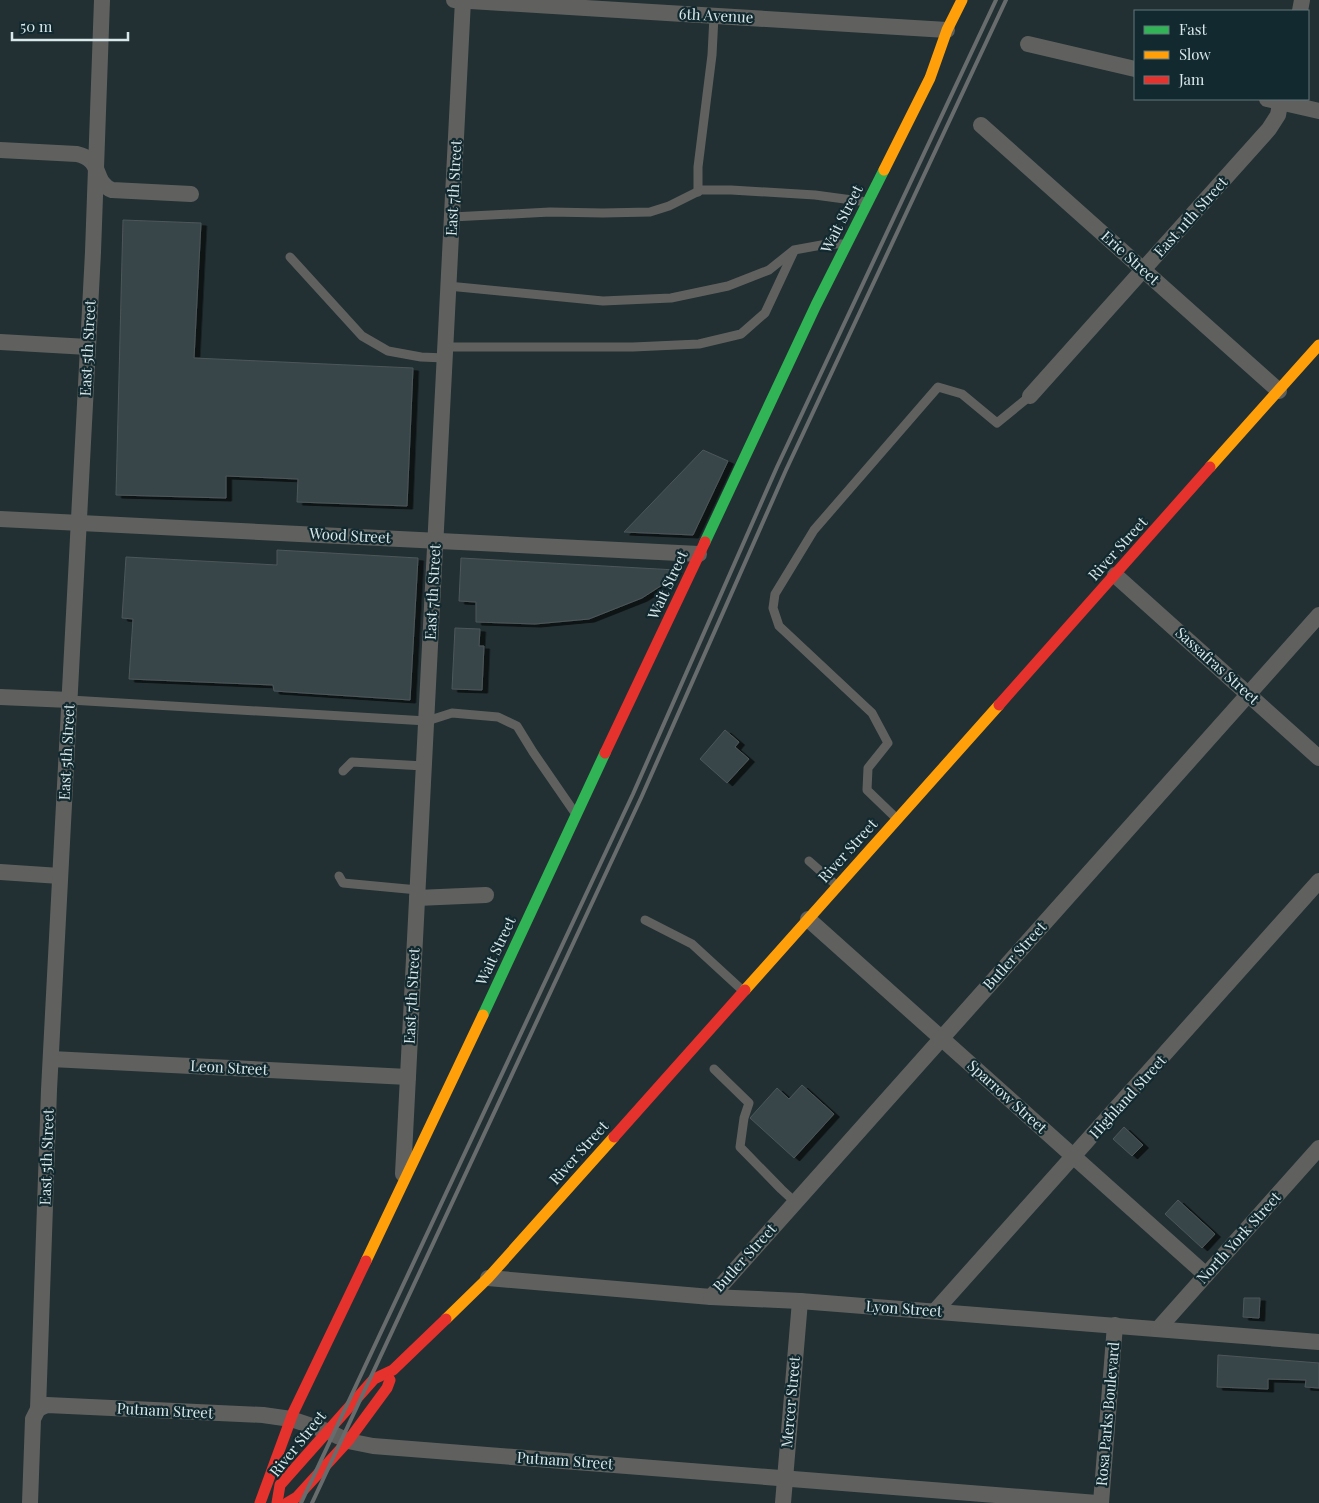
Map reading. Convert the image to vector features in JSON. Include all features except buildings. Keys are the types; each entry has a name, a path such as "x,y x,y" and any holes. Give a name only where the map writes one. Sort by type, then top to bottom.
{"main road":[{"name":"Wait Street","path":"403,1184 816,304 930,78 947,30 962,0"},
{"name":"River Street","path":"278,1503 280,1485 327,1431 374,1379 393,1370 488,1278 1319,345"},
{"path":"260,1503 291,1419 403,1184"},
{"name":"River Street","path":"287,1503 297,1497 348,1441 387,1388 393,1370"}],"street":[{"name":"East 5th Street","path":"30,1503 33,1419 38,1409 51,1059 88,347 102,0"},
{"name":"6th Avenue","path":"454,0 598,4 714,16 947,30"},
{"name":"East 7th Street","path":"403,1184 463,0"},
{"path":"1028,44 1134,69"},
{"path":"1276,100 1319,111"},
{"name":"East 11th Street","path":"1030,396 1269,130 1278,115 1276,100"},
{"name":"Erie Street","path":"981,125 1278,391"},
{"path":"0,150 77,154 88,157 96,168 102,182 112,190 191,194"},
{"path":"0,342 88,347"},
{"name":"Wood Street","path":"0,519 699,554"},
{"name":"Sassafras Street","path":"1114,575 1319,758"},
{"name":"Butler Street","path":"710,1297 1319,615"},
{"path":"0,697 70,700"},
{"path":"0,872 60,876"},
{"name":"Highland Street","path":"935,1311 1319,881"},
{"path":"417,894 486,895"},
{"name":"Sparrow Street","path":"808,919 1206,1275"},
{"name":"Leon Street","path":"51,1059 408,1078"},
{"name":"North York Street","path":"1158,1329 1319,1148"},
{"name":"Lyon Street","path":"488,1278 710,1297 800,1301 1319,1342"},
{"name":"Mercer Street","path":"783,1503 800,1301"},
{"name":"Rosa Parks Boulevard","path":"1101,1503 1116,1325"},
{"name":"Putnam Street","path":"38,1409 47,1405 263,1415 291,1419 327,1431 348,1441 383,1447 1097,1503"}],"lane":[{"path":"698,192 698,167 712,54 714,16"},
{"path":"452,217 550,212 650,212 669,206 701,190 731,190 840,197 868,202"},
{"path":"448,286 602,301 671,298 728,286 768,270 794,250 827,244 846,244"},
{"path":"290,257 362,336 388,351 421,357 445,352 699,344 741,334 765,313 794,250"},
{"path":"897,819 867,790 868,768 888,742 872,713 780,626 773,608 775,594 814,530 938,387 962,394 997,423 1030,396"},
{"path":"70,700 427,721 452,713 498,717 517,726 576,815"},
{"path":"343,771 352,762 424,766"},
{"path":"809,861 837,886"},
{"path":"339,876 343,883 417,894"},
{"path":"644,920 692,944 743,991"},
{"path":"714,1069 749,1104 744,1118 740,1147 781,1190 796,1202"}],"railway":[{"path":"301,1503 633,794 777,467 996,0"},
{"path":"312,1503 641,798 786,470 1006,0"}],"traffic: fast":[{"path":"705,542 816,305 884,170"},
{"path":"483,1015 605,753"}],"traffic: slow":[{"path":"884,170 930,78 947,30 962,0"},
{"path":"1210,467 1319,345"},
{"path":"745,990 999,705"},
{"path":"366,1261 483,1015"},
{"path":"446,1319 488,1278 614,1137"}],"traffic: jam":[{"path":"999,705 1210,467"},
{"path":"605,753 705,542"},
{"path":"614,1137 745,990"},
{"path":"260,1503 293,1413 366,1261"},
{"path":"277,1503 280,1485 374,1379 393,1370 446,1319"},
{"path":"287,1503 297,1497 348,1441 387,1388 390,1380"}]}
